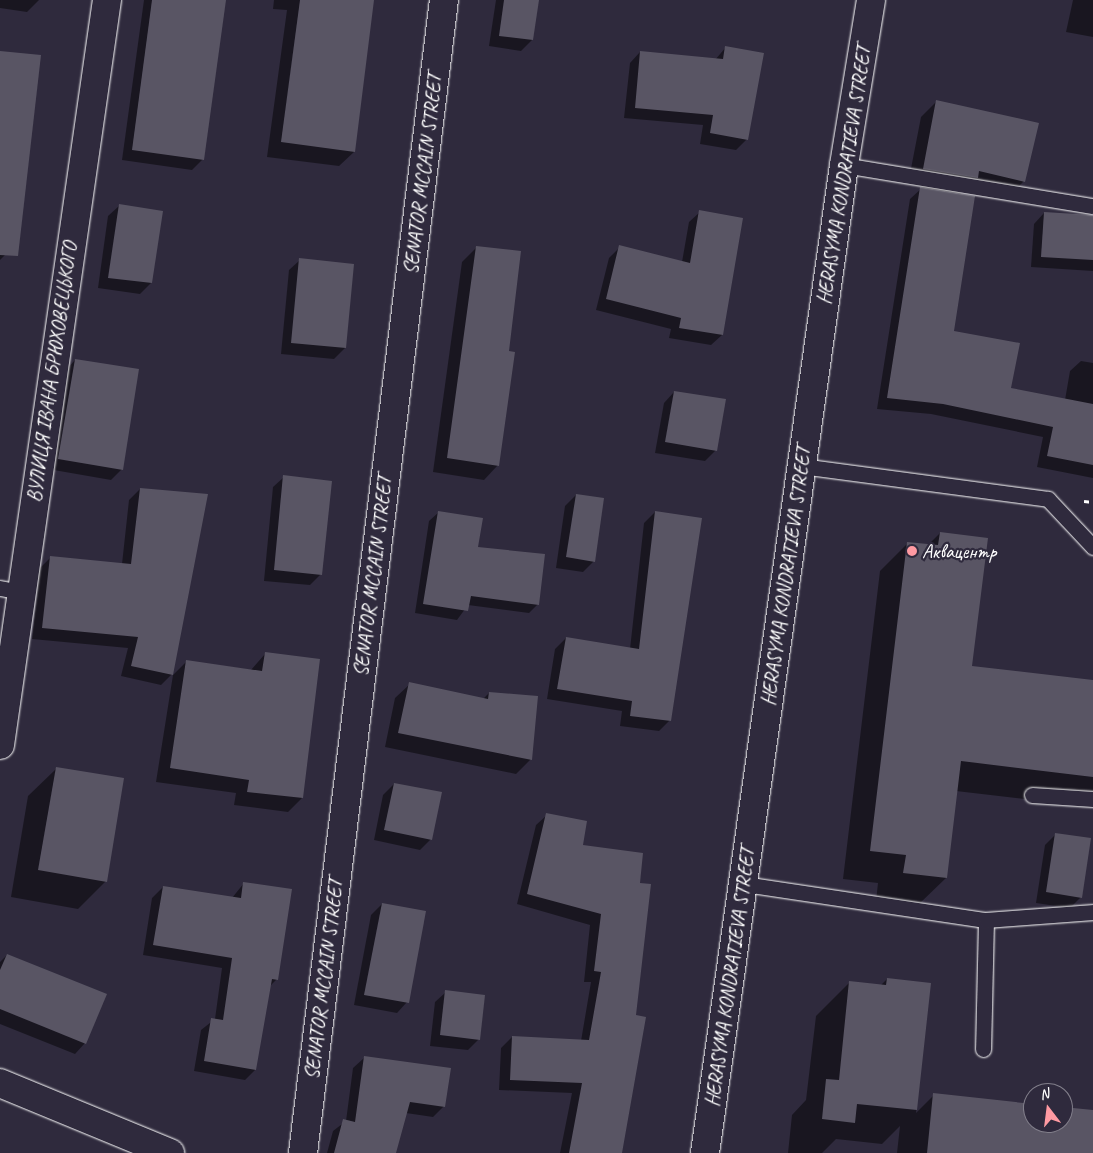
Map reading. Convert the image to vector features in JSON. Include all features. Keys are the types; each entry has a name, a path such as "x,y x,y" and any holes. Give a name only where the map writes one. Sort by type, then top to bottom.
{"street":[{"name":"ВУЛИЦЯ ІВАНА БРЮХОВЕЦЬКОГО","path":"0,745 11,590 107,0"},
{"name":"SENATOR MCCAIN STREET","path":"303,1153 444,0"},
{"name":"HERASYMA KONDRATIEVA STREET","path":"705,1153 844,165 871,0"},
{"path":"0,1083 170,1153"}],"lane":[{"path":"844,165 1093,206"},
{"path":"801,466 1048,499 1093,547"},
{"path":"1032,795 1093,799"},
{"path":"744,884 986,920 1093,912"},
{"path":"983,1049 986,920"}],"building":[{"path":"152,0 226,0 204,160 132,150"},
{"path":"300,0 374,0 355,152 281,142"},
{"path":"504,0 539,0 533,40 499,36"},
{"path":"725,46 764,53 748,140 710,133 713,115 635,108 640,51 723,59"},
{"path":"0,51 41,55 18,256 0,255"},
{"path":"936,100 1039,123 1025,182 979,171 978,178 923,169"},
{"path":"920,187 975,196 954,331 1020,343 1011,388 1093,404 1093,465 1047,456 1053,427 943,404 887,398"},
{"path":"119,204 163,211 152,283 108,278"},
{"path":"699,210 743,218 723,335 679,328 681,318 606,299 619,245 690,263"},
{"path":"1044,212 1093,215 1093,260 1041,257"},
{"path":"476,246 521,251 509,351 515,352 499,466 447,458"},
{"path":"299,258 354,264 346,348 291,343"},
{"path":"75,359 139,369 123,470 58,459"},
{"path":"674,391 726,399 717,451 665,442"},
{"path":"283,475 332,481 322,575 274,570"},
{"path":"140,488 208,494 173,675 131,666 138,637 42,628 50,556 131,564"},
{"path":"576,494 604,498 595,562 566,557"},
{"path":"438,511 483,518 478,547 545,554 539,605 471,596 468,611 423,604"},
{"path":"655,511 702,518 671,721 630,716 632,701 557,689 566,637 639,649"},
{"path":"940,532 988,538 972,666 1093,680 1093,777 961,761 947,878 903,873 906,855 870,851 907,542 938,545"},
{"path":"265,652 320,659 303,798 247,792 249,780 170,768 186,660 262,671"},
{"path":"409,682 488,699 489,692 538,696 532,760 398,733"},
{"path":"56,767 124,778 107,882 38,870"},
{"path":"394,783 442,792 432,840 384,830"},
{"path":"546,813 587,821 583,845 643,853 640,883 651,884 636,1015 646,1017 622,1153 569,1153 582,1083 510,1080 512,1036 589,1040 601,972 594,971 601,914 527,894"},
{"path":"1055,833 1091,838 1082,898 1046,892"},
{"path":"243,882 292,889 278,980 272,979 256,1070 204,1061 211,1018 223,1020 232,958 153,945 163,886 241,898"},
{"path":"382,903 426,911 409,1003 364,995"},
{"path":"7,954 107,994 86,1044 0,1009 0,970"},
{"path":"887,978 931,983 917,1110 857,1104 855,1123 822,1119 826,1079 839,1080 849,981 886,985"},
{"path":"445,990 485,995 480,1040 440,1035"},
{"path":"364,1056 451,1068 445,1107 410,1102 396,1153 334,1153 343,1119 355,1122"},
{"path":"933,1093 1023,1103 1023,1133 1073,1133 1073,1108 1093,1110 1093,1153 927,1153"}],"place":[{"name":"Аквацентр","path":"912,551"}]}
